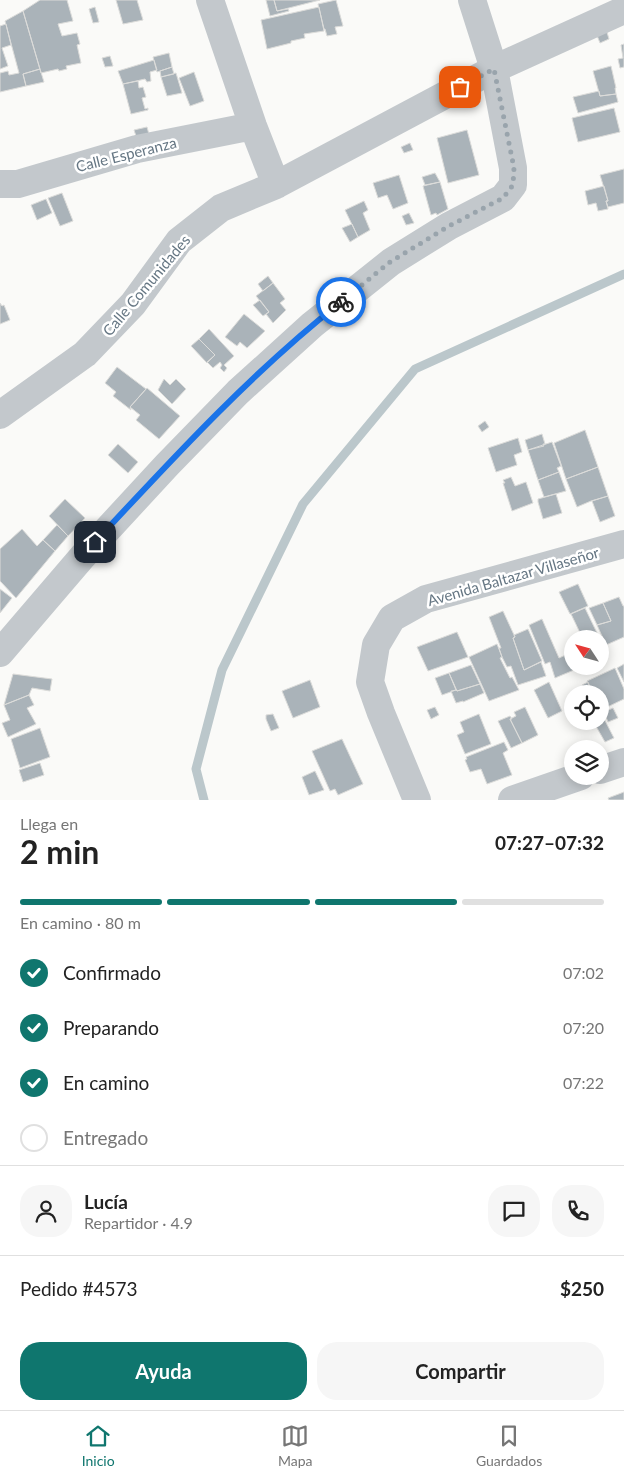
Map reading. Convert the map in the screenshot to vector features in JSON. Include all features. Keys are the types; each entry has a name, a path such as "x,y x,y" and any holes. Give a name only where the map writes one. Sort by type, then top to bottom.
{"street":[{"path":"210,0 253,126 276,185"},
{"path":"0,653 83,556 238,392 312,325 390,262 449,226 503,198 513,185 514,168 494,69 472,0"},
{"name":"Calle Comunidades","path":"0,416 85,354 133,304 179,241 221,208 276,185 494,69 624,10"},
{"name":"Calle Esperanza","path":"0,184 18,184 137,148 253,126"},
{"name":"Avenida Baltazar Villaseñor","path":"418,800 381,714 370,682 376,646 392,618 426,599 624,544"},
{"path":"609,767 624,762"},
{"path":"512,800 564,782"}],"building":[{"path":"40,0 67,0 73,21 58,24 62,36 77,33 80,44 77,45 81,63 66,66 67,69 59,71 58,69 41,73 23,11"},
{"path":"116,0 137,0 143,20 123,24"},
{"path":"266,0 274,0 277,11 288,9 289,11 270,16"},
{"path":"274,0 320,0 277,11"},
{"path":"336,0 343,26 335,27 337,34 327,36 318,4"},
{"path":"95,7 99,22 93,23 89,9"},
{"path":"319,7 324,31 304,34 305,38 267,49 261,20"},
{"path":"23,11 40,69 23,74 26,86 0,92 0,73 8,71 9,75 19,73 5,21"},
{"path":"6,24 11,45 2,48 8,66 0,69 0,26"},
{"path":"606,29 609,39 600,43 596,33"},
{"path":"624,44 624,67 620,68 618,59 623,58 621,45"},
{"path":"169,53 172,67 157,72 153,57"},
{"path":"110,56 113,66 105,67 102,58"},
{"path":"154,60 157,70 150,72 151,81 147,82 145,79 123,84 118,71"},
{"path":"611,66 616,94 600,96 593,71"},
{"path":"172,67 174,74 161,77 160,71"},
{"path":"40,69 44,82 26,86 23,74"},
{"path":"194,72 204,101 190,106 179,78"},
{"path":"176,73 182,93 167,96 161,77"},
{"path":"138,81 139,88 143,87 146,97 142,98 145,109 148,108 148,110 131,114 123,84"},
{"path":"599,91 600,96 616,94 618,102 578,113 573,97"},
{"path":"614,108 620,132 578,142 572,118"},
{"path":"147,127 150,138 138,142 134,130"},
{"path":"467,130 479,175 448,183 437,138"},
{"path":"410,143 413,150 404,153 401,147"},
{"path":"624,169 624,203 608,207 600,175"},
{"path":"435,173 440,182 425,185 422,177"},
{"path":"399,175 408,203 393,209 387,195 378,198 373,183"},
{"path":"440,182 448,209 437,215 436,213 431,215 423,186"},
{"path":"604,186 608,209 598,211 596,203 588,205 585,191"},
{"path":"62,193 73,221 60,226 48,198"},
{"path":"46,199 52,213 37,220 31,205"},
{"path":"364,201 368,210 363,213 370,230 358,237 345,210"},
{"path":"409,213 414,223 406,225 402,216"},
{"path":"352,224 358,237 350,242 342,228"},
{"path":"268,276 273,283 263,291 258,284"},
{"path":"273,283 285,299 280,303 286,310 273,323 266,314 269,312 256,296"},
{"path":"260,300 269,312 263,316 253,305"},
{"path":"0,303 2,306 4,305 10,320 0,324"},
{"path":"244,314 265,331 247,348 240,342 237,346 225,337"},
{"path":"209,329 234,356 224,365 227,368 224,372 220,368 222,365 220,362 213,368 207,362 215,355 199,339"},
{"path":"199,339 215,355 207,363 191,346"},
{"path":"117,367 146,389 130,407 131,410 113,396 116,392 105,383"},
{"path":"164,379 170,385 176,379 186,389 172,404 158,390"},
{"path":"147,388 180,416 159,439 136,420 140,415 130,407"},
{"path":"485,421 489,427 482,432 478,426"},
{"path":"585,430 598,467 566,479 554,443"},
{"path":"542,434 544,446 528,450 525,440"},
{"path":"518,438 522,452 514,455 517,465 496,472 488,448"},
{"path":"552,442 561,466 557,468 559,472 538,480 528,450"},
{"path":"118,444 138,462 128,473 108,455"},
{"path":"598,467 608,496 577,507 566,479"},
{"path":"559,472 566,491 544,497 538,480"},
{"path":"511,477 515,486 526,482 533,503 512,511 503,483 505,483 503,480"},
{"path":"556,494 562,513 543,519 538,499"},
{"path":"608,496 615,516 600,522 592,501"},
{"path":"65,499 85,518 68,536 49,516"},
{"path":"57,525 68,536 55,551 43,540"},
{"path":"22,529 37,546 43,540 55,551 16,598 0,581 0,549"},
{"path":"578,584 588,606 570,614 559,592"},
{"path":"0,589 12,598 0,613"},
{"path":"619,597 624,606 624,637 609,644 609,630 599,630 597,625 611,621 603,603"},
{"path":"603,603 611,621 597,625 589,608"},
{"path":"585,608 596,630 579,630 571,614"},
{"path":"503,611 515,637 513,638 524,670 541,662 546,676 518,685 511,666 507,667 502,657 499,648 501,648 489,617"},
{"path":"542,619 559,658 564,656 564,674 555,678 550,662 545,664 529,625"},
{"path":"528,629 542,661 524,670 513,638 515,637 514,635"},
{"path":"457,632 468,657 428,671 417,647"},
{"path":"497,644 502,657 500,658 510,678 512,677 519,690 489,701 469,657"},
{"path":"624,664 624,682 617,668"},
{"path":"471,665 480,684 457,691 449,673"},
{"path":"615,668 624,689 624,699 609,706 609,685 589,685 587,681 600,675 609,675 609,671"},
{"path":"449,673 456,690 442,695 435,678"},
{"path":"13,674 52,679 50,691 32,688 29,695 4,705"},
{"path":"310,680 320,707 293,718 282,691"},
{"path":"549,682 562,711 548,718 534,690"},
{"path":"480,684 484,693 456,703 451,691"},
{"path":"29,695 34,705 27,708 36,724 8,737 2,723 10,720 4,705"},
{"path":"435,707 439,715 431,719 427,710"},
{"path":"525,707 538,735 522,743 510,719 516,716 514,712"},
{"path":"613,708 618,718 609,722 609,710"},
{"path":"273,714 279,728 271,731 266,715"},
{"path":"479,714 491,744 465,754 457,735 464,732 460,722"},
{"path":"510,716 522,743 511,748 498,721"},
{"path":"40,728 50,757 20,768 11,739"},
{"path":"609,728 614,738 604,740 598,730 609,730"},
{"path":"342,739 363,784 338,795 335,789 330,791 312,751"},
{"path":"504,742 508,750 503,753 512,775 487,784 481,769 470,772 465,760 467,759 466,757"},
{"path":"40,763 44,775 23,782 19,770"},
{"path":"315,771 324,790 309,795 302,777"},
{"path":"624,792 624,800 609,800 608,798"}],"waterway":[{"path":"204,800 196,769 222,670 303,504 415,369 624,274"}],"way so far":[{"path":"341,302 390,262 449,226 503,198 513,185 514,168 494,69 460,87"}],"route":[{"path":"95,542 238,392 312,325 341,302"}]}
